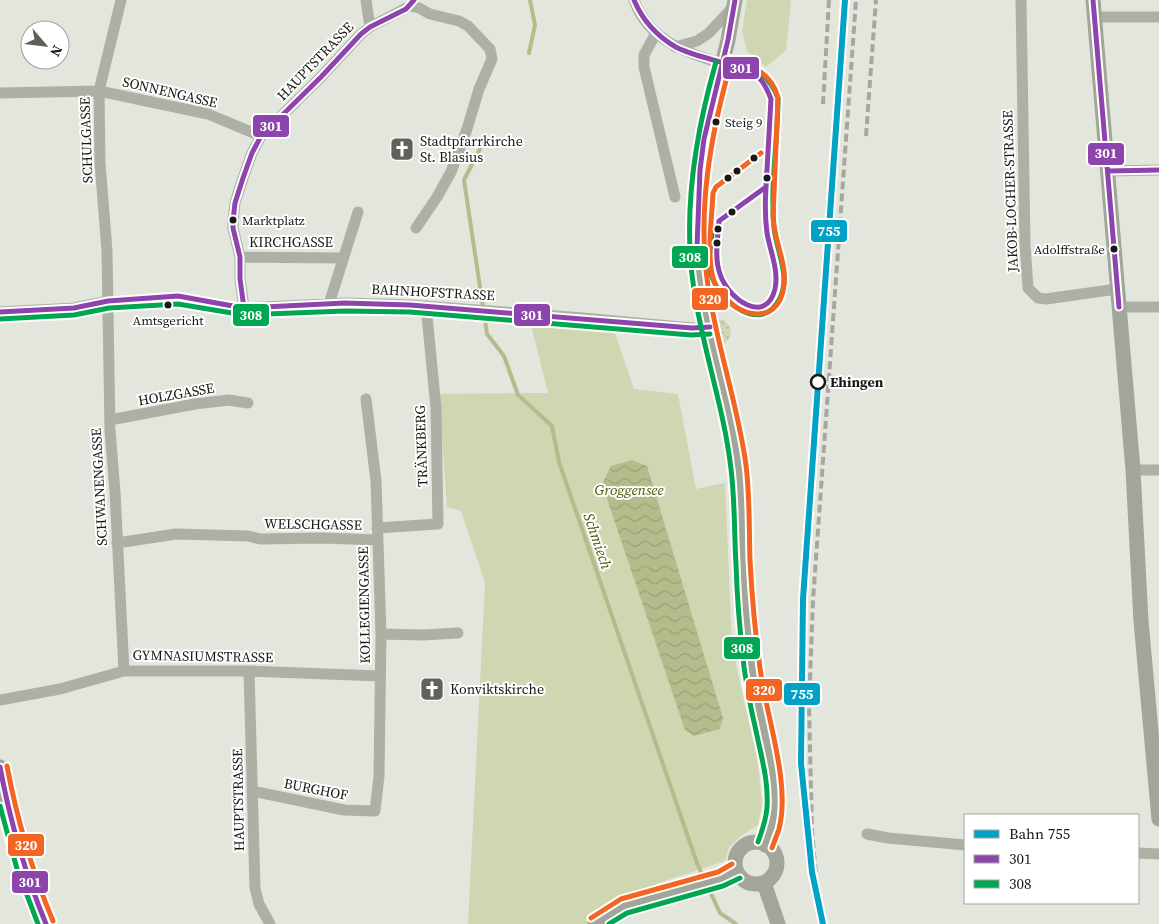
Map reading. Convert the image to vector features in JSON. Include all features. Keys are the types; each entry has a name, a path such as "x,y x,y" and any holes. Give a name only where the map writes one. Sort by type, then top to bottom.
{"street":[{"name":"SCHULGASSE","path":"108,301 107,251 100,163 99,90 121,0"},
{"name":"HAUPTSTRASSE","path":"244,308 240,279 240,257 233,228 235,203 252,153 261,136 370,27 366,0"},
{"path":"634,0 641,17 656,33 675,47 723,64"},
{"name":"JAKOB-LOCHER-STRASSE","path":"1021,0 1025,244 1028,288 1038,298 1046,299 1117,289"},
{"path":"1093,0 1133,470 1141,621 1155,714 1159,819"},
{"path":"370,27 412,3 430,14 459,21 468,26 490,49 492,59 479,89 451,172 437,198 416,228"},
{"path":"675,47 697,41 709,33 734,3"},
{"path":"734,3 723,64 704,139 700,170 697,247 702,298 737,455 742,500 746,610 755,691 768,751 774,794 772,830 765,845"},
{"path":"1095,17 1159,16"},
{"path":"656,33 644,55 644,67 675,197"},
{"name":"SONNENGASSE","path":"0,93 99,90 208,114 261,136"},
{"path":"1108,171 1159,170"},
{"name":"KIRCHGASSE","path":"329,304 358,212"},
{"name":"KIRCHGASSE","path":"240,257 343,258"},
{"path":"0,312 74,308 108,301"},
{"name":"SCHWANENGASSE","path":"108,301 110,420 124,671"},
{"name":"BAHNHOFSTRASSE","path":"244,308 345,303 426,306 710,328"},
{"name":"TRÄNKBERG","path":"377,528 438,524 436,408 426,306"},
{"path":"1119,307 1159,308"},
{"name":"KOLLEGIENGASSE","path":"366,399 376,481 381,634 379,776 375,811"},
{"name":"HOLZGASSE","path":"110,420 195,404 229,400 248,403"},
{"path":"1133,470 1159,470"},
{"name":"WELSCHGASSE","path":"117,542 176,534 248,536 260,539 323,538 378,540"},
{"path":"381,634 422,635 458,633"},
{"name":"GYMNASIUMSTRASSE","path":"0,700 60,689 124,671 249,671 380,676"},
{"name":"HAUPTSTRASSE","path":"249,671 255,888 259,904 270,924"},
{"path":"0,767 14,837 33,894 46,924"},
{"name":"BURGHOF","path":"252,791 344,810 375,811"},
{"path":"867,834 888,838 964,845"},
{"path":"753,842 765,845 774,854 776,861 774,874 764,883 749,884 740,878 736,871 736,854 741,848 753,842"},
{"path":"1139,853 1159,854"},
{"path":"595,924 624,906 721,879 736,871"},
{"path":"764,883 778,924"}],"shaded area":[{"path":"747,0 791,0 786,50 766,67 747,51 742,31"},
{"path":"714,318 724,320 730,327 731,333 729,338 720,345"},
{"path":"530,321 613,327 634,389 678,394 696,489 725,483 732,647 758,763 762,805 758,825 741,836 729,847 725,861 656,884 658,895 595,924 468,924 485,582 461,511 447,507 439,394 548,393"}],"water":[{"name":"Groggensee","path":"632,460 647,466 723,718 720,729 694,736 685,730 602,484 611,466"}],"waterway":[{"name":"Schmiech","path":"529,53 535,25 530,0"},
{"name":"Schmiech","path":"485,139 464,180 487,334 504,356 518,395 552,426 559,462 697,863 705,881"},
{"name":"Schmiech","path":"708,887 720,913 736,924"}],"railway":[{"path":"823,104 829,0"},
{"path":"819,908 812,831 809,706 813,600 856,0"},
{"path":"866,136 876,0"}],"rail line":[{"name":"755","path":"823,924 812,872 801,763 803,599 845,0"}],"transit line":[{"name":"301","path":"244,308 240,279 240,257 233,221 235,203 243,178 252,153 261,136 321,77 361,34 370,27 406,9 414,0"},
{"name":"301","path":"634,0 650,26 674,46 742,69 760,79 764,84 771,99 766,187"},
{"name":"301","path":"699,265 697,247 700,170 704,139 728,40 735,0"},
{"name":"301","path":"1093,0 1119,307"},
{"name":"308","path":"712,235 709,256 710,272 717,287 724,296 733,305 753,314 763,314 772,309 780,298 784,281 782,263 775,236 773,211 778,98 769,82 757,71 725,57"},
{"name":"320","path":"725,57 742,62 765,75 775,89 778,98 773,217 784,269 784,285 780,300 773,309 763,313 752,313 741,310 730,303 714,281 710,261 711,226 713,193 716,187 761,153"},
{"name":"308","path":"716,62 697,146 690,203 689,232 694,290 698,312 728,446 734,504 737,590 744,667 767,787 764,825 758,842"},
{"name":"320","path":"730,66 711,147 707,175 704,230 705,258 712,309 738,420 746,465 754,615 763,687 780,770 782,791 782,811 779,829 772,848"},
{"name":"301","path":"1108,171 1159,170"},
{"name":"301","path":"766,187 766,227 775,268 776,282 770,300 764,306 756,307 747,305 731,292 724,283 718,268 717,241 719,221 766,187"},
{"name":"301","path":"0,312 74,308 108,301 178,296 244,308 345,303 410,305 692,328 710,327"},
{"name":"308","path":"0,319 74,315 109,308 178,304 244,315 345,311 410,312 691,335 710,334"},
{"name":"320","path":"7,766 15,806 26,845 53,921"},
{"name":"301","path":"0,767 19,847 31,886 46,924"},
{"name":"308","path":"0,806 17,869 38,924"},
{"name":"320","path":"591,918 621,899 718,872 732,864"},
{"name":"308","path":"609,924 627,913 723,886 740,878"}],"place":[{"name":"Steig 9","path":"716,122"},
{"name":"Stadtpfarrkirche St. Blasius","path":"402,149"},
{"name":"Marktplatz","path":"233,220"},
{"name":"Adolffstraße","path":"1114,249"},
{"name":"Amtsgericht","path":"168,305"},
{"name":"Ehingen","path":"818,382"},
{"name":"Konviktskirche","path":"432,689"}]}
